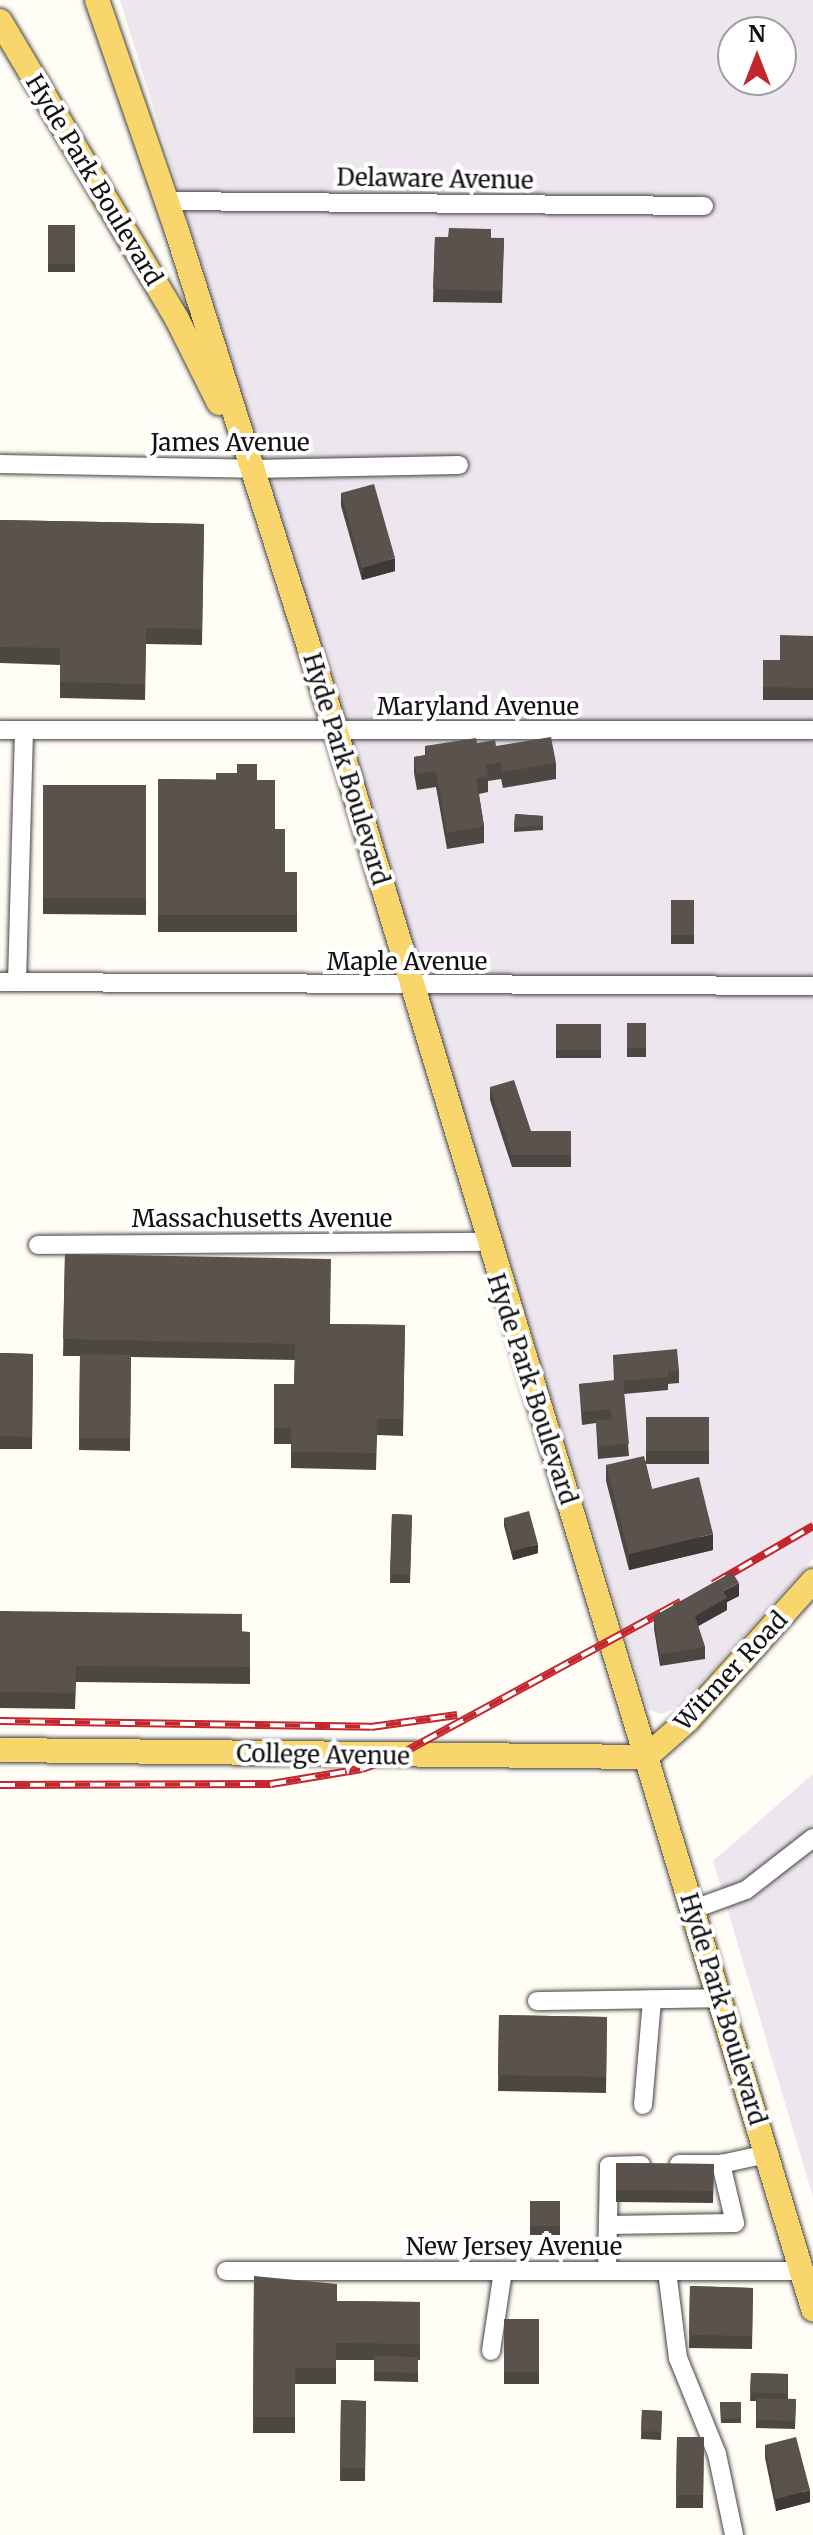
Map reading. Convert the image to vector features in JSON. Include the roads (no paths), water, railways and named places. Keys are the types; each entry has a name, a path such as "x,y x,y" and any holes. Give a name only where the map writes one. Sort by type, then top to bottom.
{"main road":[{"name":"Hyde Park Boulevard","path":"97,0 166,201 336,732 486,1242 722,1998 813,2309"},
{"name":"Hyde Park Boulevard","path":"0,21 177,319 252,469"},
{"name":"Witmer Road","path":"646,1757 688,1720 813,1581"},
{"name":"College Avenue","path":"0,1750 646,1757"}],"street":[{"name":"Delaware Avenue","path":"166,201 704,206"},
{"name":"James Avenue","path":"0,464 252,469 459,465"},
{"name":"Maryland Avenue","path":"0,730 813,730"},
{"path":"8,982 24,731"},
{"name":"Maple Avenue","path":"8,982 813,986"},
{"name":"Massachusetts Avenue","path":"38,1245 486,1242"},
{"path":"694,1909 746,1890 813,1838"},
{"path":"537,2001 722,1998"},
{"path":"643,2105 652,1999"},
{"path":"607,2271 609,2166 721,2164 767,2154"},
{"path":"608,2225 735,2223 721,2164"},
{"name":"New Jersey Avenue","path":"226,2271 667,2271 806,2277"},
{"path":"491,2351 503,2271"},
{"path":"667,2271 678,2358 717,2454 734,2535"}],"railway":[{"path":"713,1584 813,1526"},
{"path":"0,1785 271,1784 362,1769 397,1756 681,1602"},
{"path":"0,1721 371,1727 457,1715"}]}
